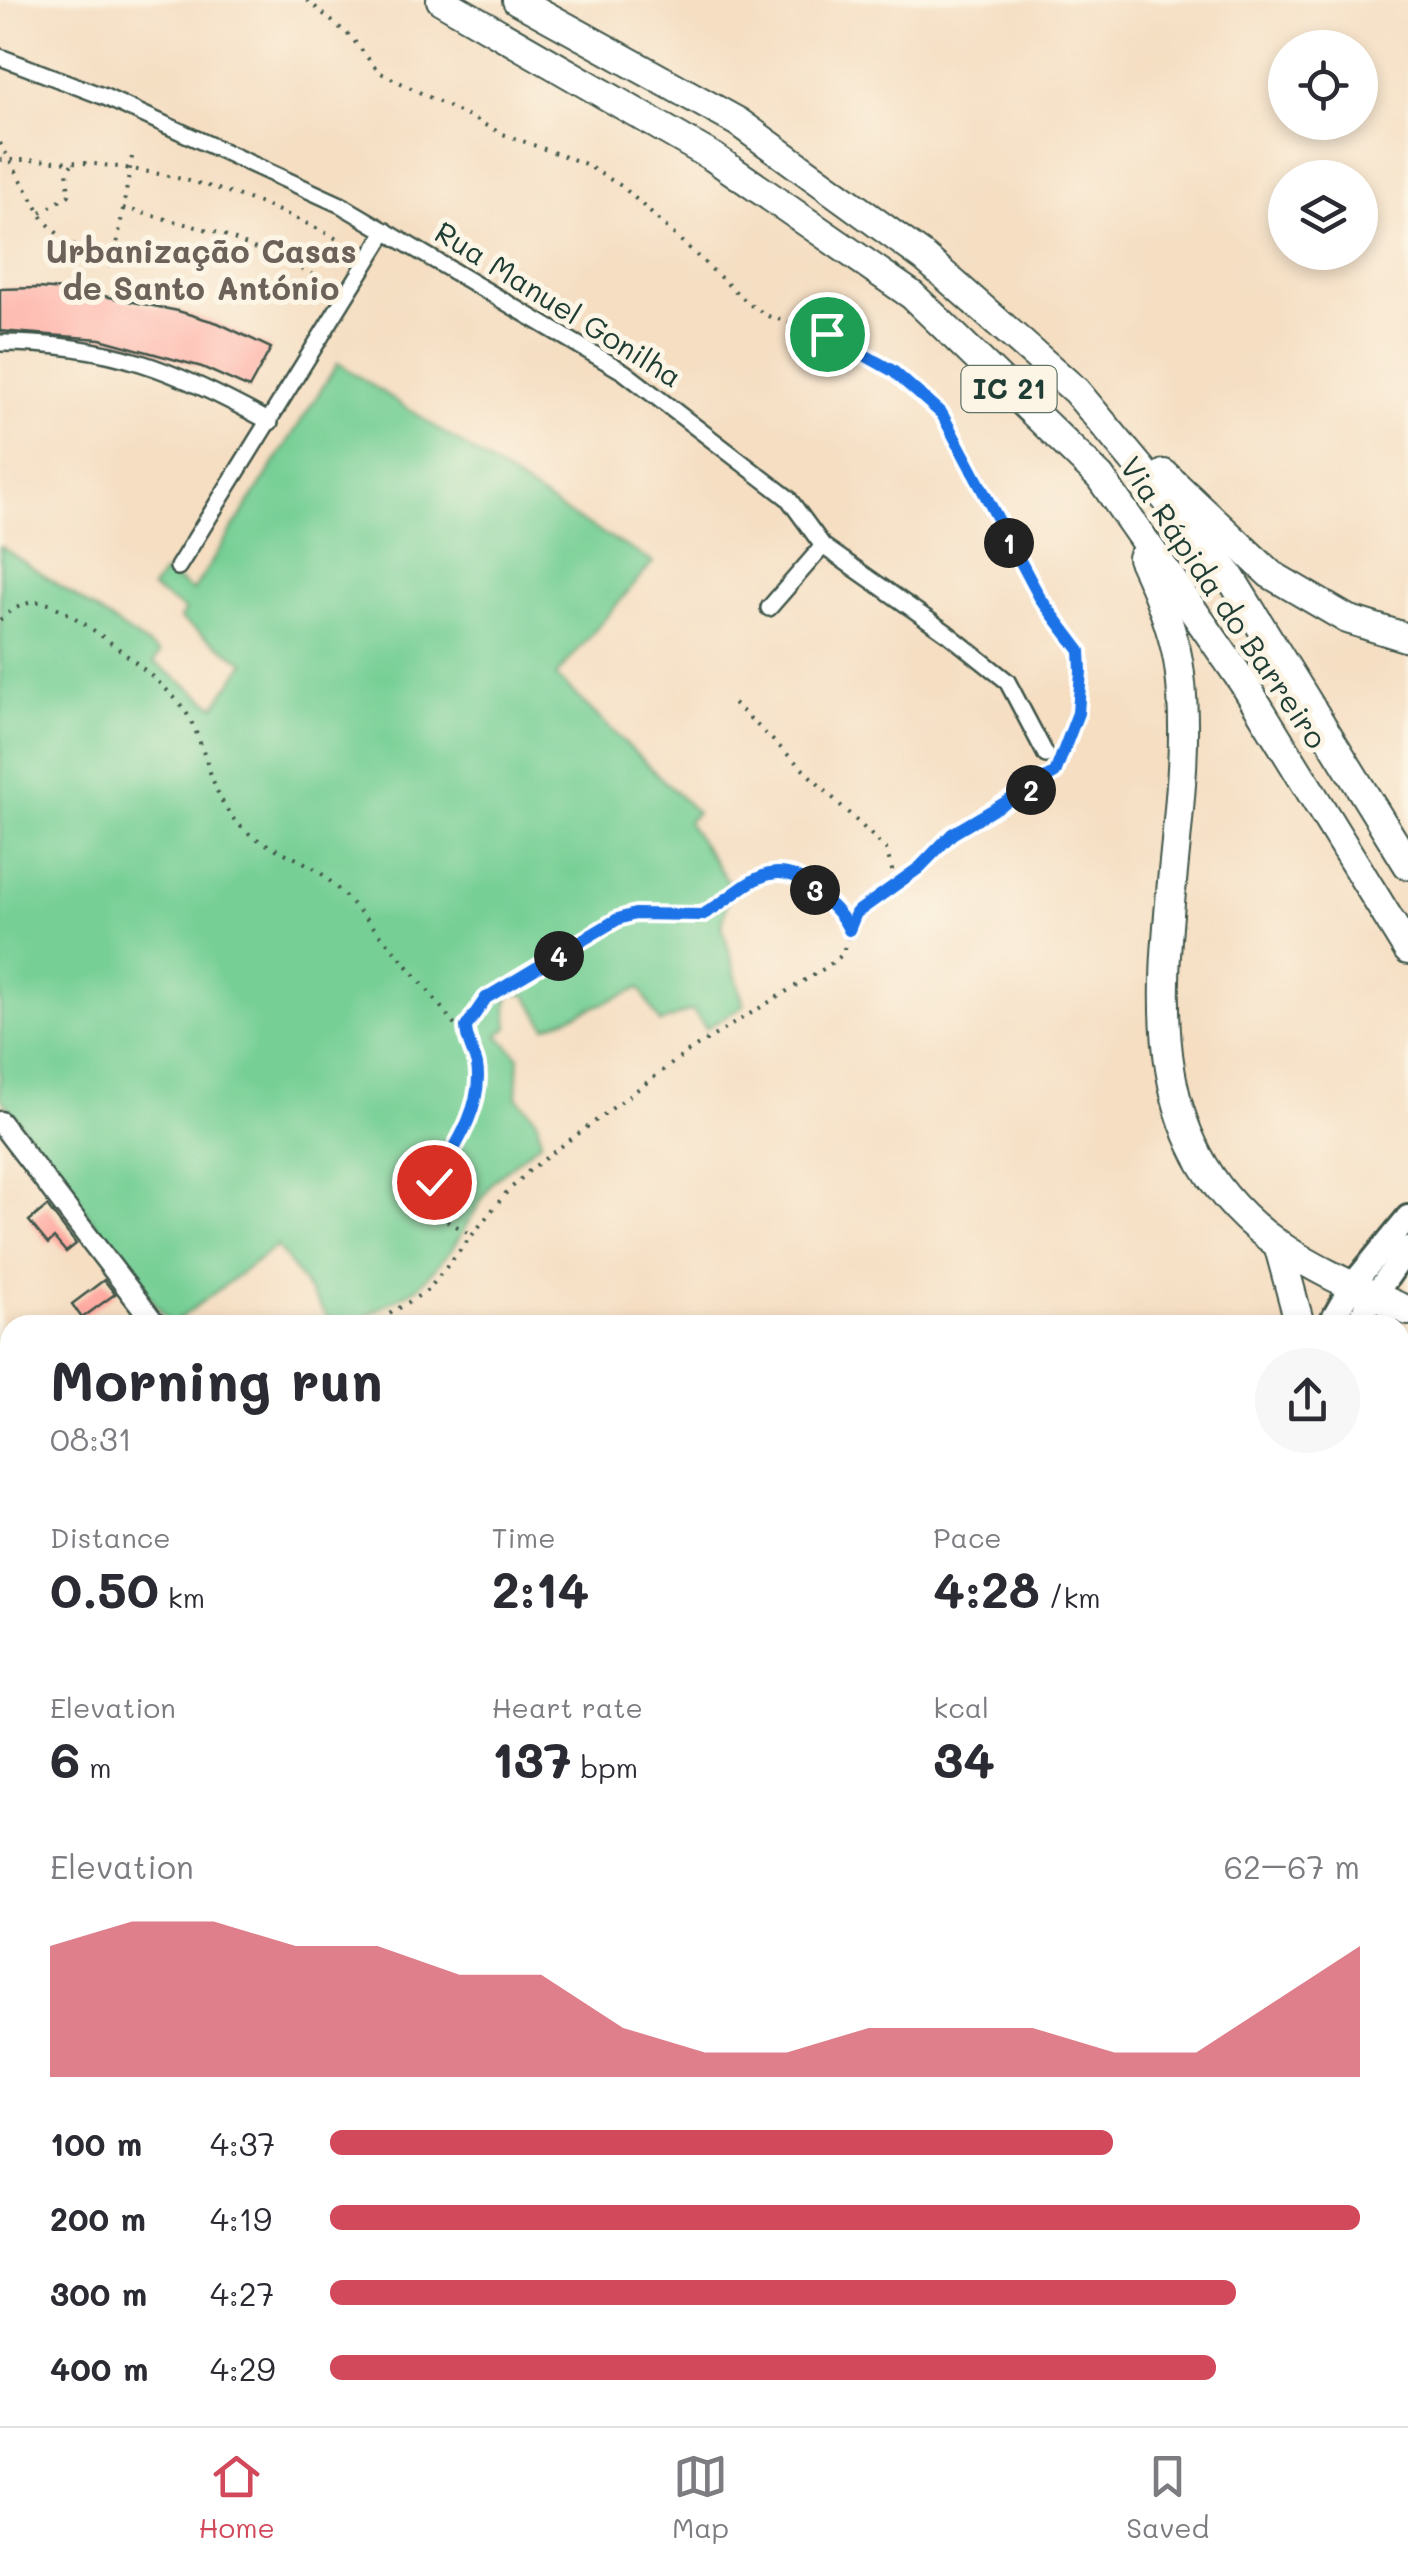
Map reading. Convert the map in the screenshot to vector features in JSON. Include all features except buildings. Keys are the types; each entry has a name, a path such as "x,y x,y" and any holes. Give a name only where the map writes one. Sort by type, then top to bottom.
{"highway":[{"name":"Via Rápida do Barreiro","path":"441,0 713,157 912,294 1100,477 1246,685 1408,950"},
{"name":"Via Rápida do Barreiro","path":"517,0 738,122 925,258 1076,391 1229,575 1408,865"},
{"path":"1076,391 1270,574 1347,620 1408,638"},
{"path":"1100,477 1153,582 1180,672 1181,770 1170,870 1163,1024 1180,1112 1195,1150 1229,1196 1278,1244 1408,1311"},
{"path":"1278,1244 1297,1315"}],"main road":[{"path":"1356,1315 1363,1289 1408,1217"},
{"path":"1338,1315 1408,1248"}],"street":[{"name":"Rua Manuel Gonilha","path":"0,57 105,97 342,205 624,372 788,498 823,546 948,633 1007,681 1046,756"},
{"path":"178,567 386,230"},
{"path":"0,343 49,343 145,361 270,422"},
{"path":"769,608 823,546"},
{"path":"0,1122 148,1315"}],"path":[{"path":"307,0 351,37 379,72 502,134 583,163 624,187 750,304 768,316 827,334 920,391 942,414 1040,598 1080,651 1078,713 1055,773 952,834 896,884 856,913 842,955 689,1051 563,1144 506,1192 428,1290 388,1315"},
{"path":"0,143 40,214 64,239 113,268 133,152"},
{"path":"0,160 131,168 231,192 284,210 339,240"},
{"path":"40,214 69,195 67,170 74,162"},
{"path":"123,208 220,233 316,276"},
{"path":"0,620 30,603 57,606 170,690 193,725 229,814 252,836 313,868 353,903 456,1024 474,1054"},
{"path":"734,702 886,849 896,884"},
{"path":"472,1235 440,1218 431,1196 474,1100 478,1078 466,1036 467,1020 486,998 618,919 635,914 702,915 749,882 790,872 826,900 849,930"}],"green space":[{"path":"338,363 565,512 653,562 556,676 697,813 687,822 731,886 722,925 744,1006 706,1028 692,1010 660,1023 640,988 546,1027 527,996 513,992 507,1001 508,1028 498,1035 519,1057 517,1097 537,1119 541,1141 493,1181 452,1249 418,1287 368,1315 326,1315 277,1246 184,1315 164,1315 0,1097 0,546 160,653 154,662 215,706 245,663 180,619 185,610 152,589 164,572 193,591"}],"district":[{"name":"Urbanização Casas de Santo António","path":"201,270"}],"route":[{"path":"434,1182 460,1138 474,1100 477,1064 466,1027 475,1008 486,998 618,919 635,914 685,918 702,915 720,904 729,892 767,876 790,872 805,880 846,921 849,930 856,913 919,868 952,834 1055,773 1078,713 1080,651 1040,598 942,414 893,371 827,334"}]}
